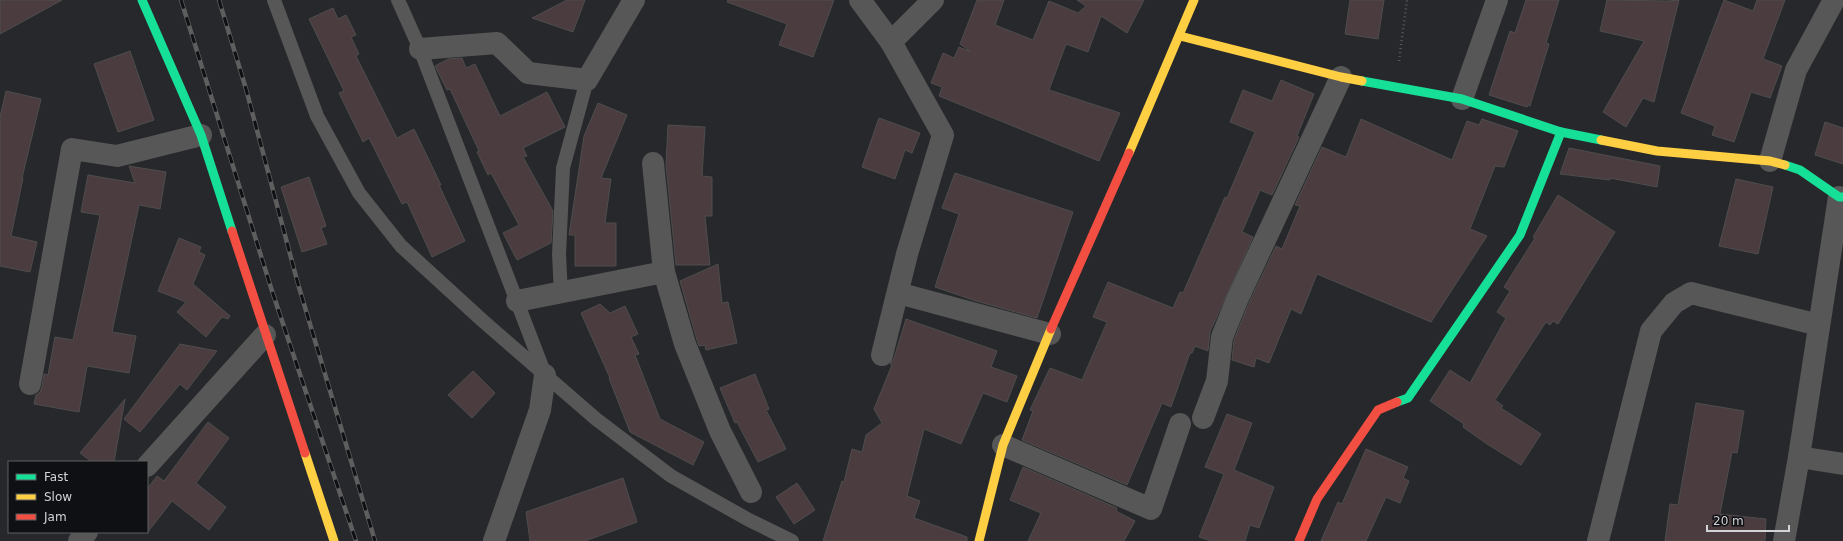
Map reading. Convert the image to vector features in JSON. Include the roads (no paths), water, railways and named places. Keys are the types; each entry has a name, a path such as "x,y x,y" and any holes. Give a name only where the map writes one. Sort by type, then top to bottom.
{"street":[{"path":"142,0 201,135 265,335 334,541"},
{"path":"420,49 497,42 528,73 587,80 634,0"},
{"path":"860,0 891,42 943,135 907,254 882,356"},
{"path":"891,42 933,0"},
{"path":"979,541 1003,445 1032,373 1180,36 1194,0"},
{"path":"1462,99 1497,0"},
{"path":"1770,161 1796,70 1834,0"},
{"path":"1180,36 1341,77 1462,99 1561,132 1657,151 1770,161 1800,170 1841,197 1784,541"},
{"path":"1203,418 1217,381 1222,337 1236,300 1341,77"},
{"path":"1299,541 1317,499 1378,410 1408,398 1520,235 1561,132"},
{"path":"30,384 72,149 117,156 201,135"},
{"path":"653,163 664,272 685,344 720,431 751,492"},
{"path":"517,301 561,294 664,272"},
{"path":"898,293 1050,334"},
{"path":"1598,541 1651,331 1674,303 1691,293 1819,325"},
{"path":"148,465 265,335"},
{"path":"494,541 540,410 545,375"},
{"path":"1003,445 1151,509 1180,424"},
{"path":"1799,456 1843,464"},
{"path":"79,541 86,533"}],"lane":[{"path":"274,0 316,116 359,193 401,246 483,321 596,419 671,476 749,520 792,541"},
{"path":"398,0 420,49 545,375"},
{"path":"561,294 559,254 563,168 587,80"}],"railway":[{"path":"181,0 272,291 356,541"},
{"path":"219,0 246,89 298,284 375,541"}]}
